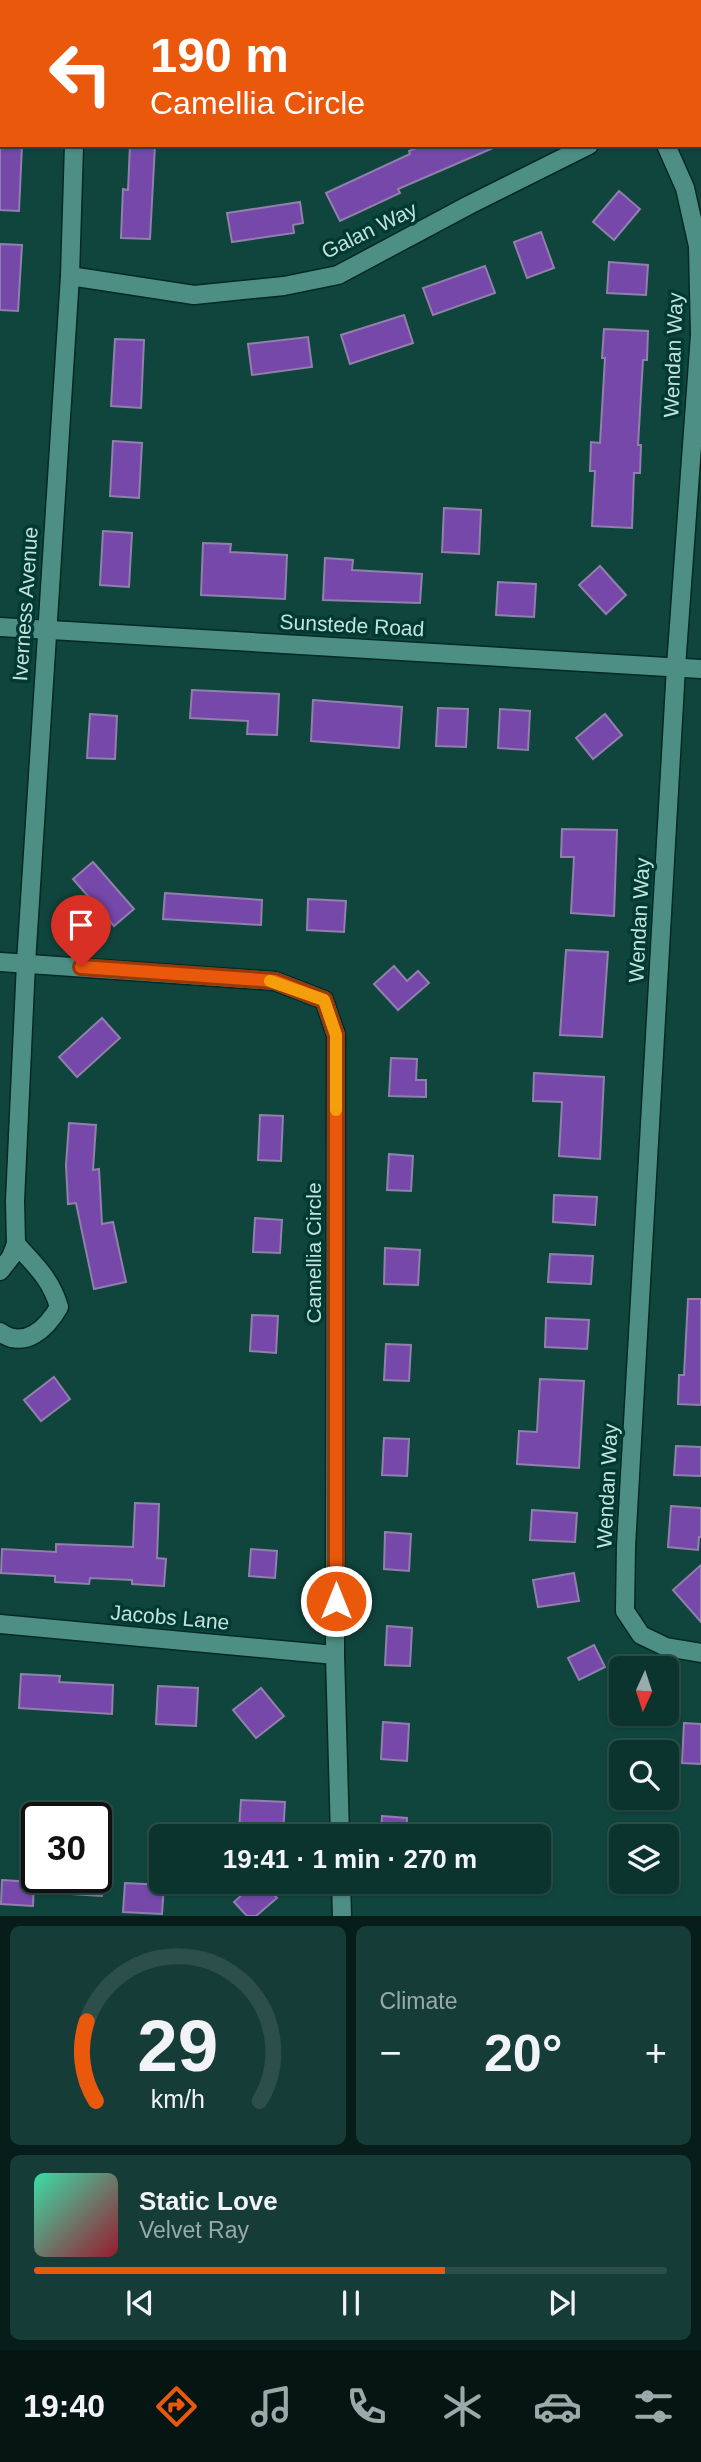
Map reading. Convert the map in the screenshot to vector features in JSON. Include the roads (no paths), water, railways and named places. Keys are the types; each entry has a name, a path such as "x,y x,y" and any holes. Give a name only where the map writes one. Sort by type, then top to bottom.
{"street":[{"name":"Iverness Avenue","path":"16,1244 15,1201 26,963 70,276 74,147"},
{"name":"Galan Way","path":"70,276 194,295 284,286 338,275 585,147"},
{"name":"Wendan Way","path":"667,147 685,188 698,246 700,335 676,667 626,1546 625,1611 641,1635 666,1647 701,1653"},
{"name":"Sunstede Road","path":"0,627 701,669"},
{"name":"Camellia Circle","path":"0,962 275,981 324,1000 336,1035 335,1655 340,1824"},
{"path":"0,1270 11,1257 16,1244 54,1288 59,1307 50,1324 39,1333 21,1339 5,1336 0,1332"},
{"name":"Jacobs Lane","path":"0,1624 335,1655"},
{"path":"341,1894 342,1916"}]}
